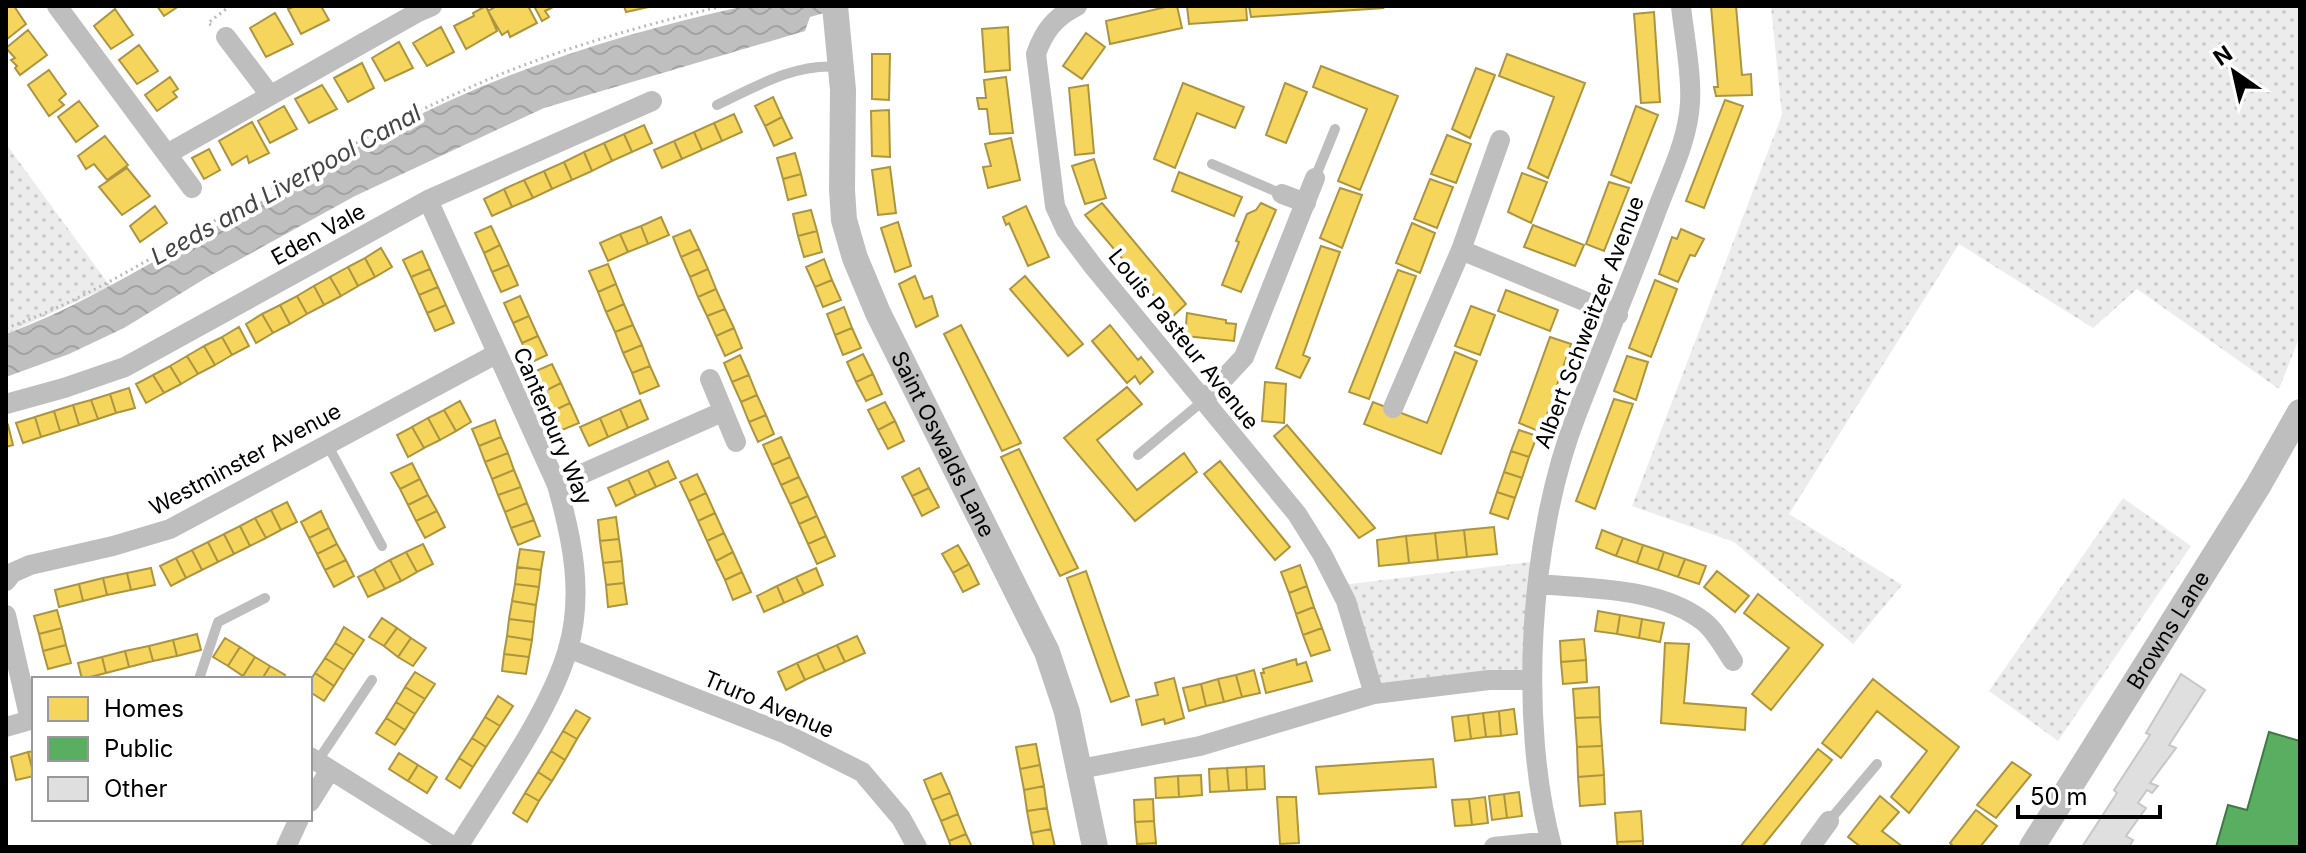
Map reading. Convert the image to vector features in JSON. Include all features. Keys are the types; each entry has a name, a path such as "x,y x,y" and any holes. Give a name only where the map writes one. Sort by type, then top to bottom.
{"street":[{"path":"57,6 192,188"},
{"name":"Louis Pasteur Avenue","path":"1076,6 1056,19 1043,33 1036,54 1055,206 1066,230 1093,266 1297,514 1346,601 1374,694"},
{"name":"Albert Schweitzer Avenue","path":"1551,844 1539,793 1531,680 1538,584 1551,501 1575,419 1618,315 1684,137 1690,102 1681,6"},
{"path":"167,154 422,8"},
{"name":"Saint Oswalds Lane","path":"837,18 842,68 844,220 855,258 878,313 1047,652 1067,712 1095,847"},
{"path":"226,37 270,95"},
{"name":"Eden Vale","path":"6,404 125,367 428,200 652,101"},
{"path":"1393,408 1461,250 1500,140"},
{"path":"1203,401 1244,357 1315,178"},
{"path":"1282,194 1306,203"},
{"name":"Canterbury Way","path":"428,200 557,485 570,532 574,563 575,601 568,648 543,707 456,847"},
{"path":"1461,250 1618,315"},
{"name":"Westminster Avenue","path":"6,581 12,573 30,565 170,529 496,354"},
{"path":"710,379 736,442"},
{"path":"557,485 722,412"},
{"name":"Browns Lane","path":"2032,847 2258,486 2300,412"},
{"path":"1538,584 1618,592 1681,608 1713,631 1733,661"},
{"path":"6,615 32,720 6,727"},
{"name":"Truro Avenue","path":"568,648 786,734 862,772 901,818 917,847"},
{"path":"1080,769 1200,746 1374,694 1489,680 1531,680"},
{"path":"312,793 319,763 456,847"},
{"path":"286,847 298,821"},
{"path":"1812,846 1829,821"},
{"path":"1494,847 1551,844"}],"lane":[{"path":"717,105 766,82 805,69 822,66 842,68"},
{"path":"1315,178 1335,129"},
{"path":"1212,164 1282,194"},
{"path":"1138,455 1203,401"},
{"path":"327,444 382,546"},
{"path":"200,677 218,622 265,598"},
{"path":"319,763 372,680"},
{"path":"1829,821 1877,764"}],"path":[{"path":"6,328 41,316 92,291 405,117 481,82 562,51 723,6"}],"shaded area":[{"path":"1771,6 2300,6 2300,336 2279,389 2137,289 2093,328 1959,244 1789,514 1902,585 1853,644 1734,542 1632,506 1782,115"},
{"path":"6,144 110,286 6,334"},
{"path":"2123,498 2191,546 2058,741 1989,691"},
{"path":"1538,561 1528,677 1379,688 1342,585"}],"water":[{"path":"745,6 849,6 810,17 805,31 544,108 355,196 206,278 124,328 69,354 6,377 6,334 109,286 397,126 523,70 656,28"}],"building: Homes":[{"path":"6,6 14,6 26,24 6,40"},
{"path":"157,6 179,6 164,16"},
{"path":"321,6 329,20 301,34 288,9"},
{"path":"486,6 497,31 466,49 454,26"},
{"path":"497,6 528,6 537,23 510,37 508,31 502,35 488,11"},
{"path":"534,6 555,6 545,11 549,17 542,21"},
{"path":"624,6 649,6 649,7 626,12"},
{"path":"1177,6 1182,28 1110,44 1106,21"},
{"path":"1187,6 1246,6 1247,20 1189,24"},
{"path":"1249,6 1382,6 1383,8 1251,17"},
{"path":"1711,6 1736,6 1742,75 1751,74 1752,95 1716,96 1714,87 1718,87"},
{"path":"115,9 133,35 111,49 94,26"},
{"path":"1654,12 1660,102 1641,103 1634,14"},
{"path":"275,13 293,44 266,57 250,28"},
{"path":"441,27 454,52 427,66 413,43"},
{"path":"1008,27 1010,70 985,72 982,29"},
{"path":"28,30 47,55 20,75 11,60 15,58 6,48"},
{"path":"1086,33 1105,47 1082,79 1063,66"},
{"path":"399,42 413,68 385,81 372,58"},
{"path":"139,45 158,71 137,84 119,60"},
{"path":"872,54 890,54 889,100 872,99"},
{"path":"1507,54 1585,83 1548,178 1528,168 1554,97 1499,76"},
{"path":"362,63 374,88 348,102 334,78"},
{"path":"1321,66 1398,96 1360,190 1338,181 1367,109 1313,87"},
{"path":"1476,68 1495,75 1470,138 1452,129"},
{"path":"49,70 66,94 59,100 64,105 49,116 28,85"},
{"path":"170,77 178,89 173,92 177,97 157,111 145,95"},
{"path":"1006,77 1013,133 990,134 987,109 979,109 977,98 986,98 984,80"},
{"path":"1183,83 1244,107 1235,128 1197,113 1175,168 1154,159"},
{"path":"1285,83 1307,92 1286,143 1266,135"},
{"path":"322,85 337,109 309,123 295,99"},
{"path":"1088,85 1094,153 1075,155 1069,88"},
{"path":"773,97 782,117 765,126 755,106"},
{"path":"1725,100 1743,106 1704,208 1686,201"},
{"path":"79,101 98,126 76,142 58,117"},
{"path":"284,106 297,129 270,143 258,121"},
{"path":"1636,106 1658,115 1631,183 1611,175"},
{"path":"889,110 890,157 872,156 871,111"},
{"path":"734,114 742,132 722,141 714,123"},
{"path":"782,117 792,138 774,146 765,126"},
{"path":"252,122 269,153 249,163 247,156 232,165 219,141"},
{"path":"714,123 722,141 702,150 694,132"},
{"path":"644,125 652,143 632,152 624,134"},
{"path":"694,132 702,150 682,159 674,141"},
{"path":"624,134 632,152 612,161 604,143"},
{"path":"1447,135 1471,144 1456,183 1431,174"},
{"path":"105,136 128,165 107,180 94,164 86,169 78,156"},
{"path":"1011,138 1020,180 988,188 983,167 991,166 985,144"},
{"path":"674,141 682,159 662,168 654,150"},
{"path":"604,143 612,161 592,171 584,152"},
{"path":"209,149 220,170 204,179 192,158"},
{"path":"584,152 592,171 572,180 564,162"},
{"path":"795,153 801,174 783,179 777,158"},
{"path":"1094,159 1106,198 1085,204 1072,166"},
{"path":"564,162 572,180 552,189 544,171"},
{"path":"890,167 896,213 878,215 872,170"},
{"path":"127,168 150,196 122,215 99,187"},
{"path":"544,171 552,189 533,198 524,180"},
{"path":"1179,172 1242,197 1234,216 1172,191"},
{"path":"1522,173 1547,182 1531,223 1508,212"},
{"path":"801,174 806,195 788,200 783,179"},
{"path":"1430,179 1453,187 1437,228 1414,219"},
{"path":"524,180 533,198 512,207 504,189"},
{"path":"1609,182 1629,188 1604,251 1586,244"},
{"path":"1340,188 1362,195 1342,248 1320,238"},
{"path":"504,189 512,207 492,216 484,199"},
{"path":"1102,203 1186,304 1172,317 1085,215"},
{"path":"1261,203 1276,210 1241,292 1222,285 1247,214 1256,210"},
{"path":"155,206 167,223 140,242 130,226"},
{"path":"1026,206 1049,257 1028,266 1009,223 1006,225 1003,217"},
{"path":"811,210 817,231 798,236 793,214"},
{"path":"661,217 669,235 648,244 641,226"},
{"path":"898,222 911,266 895,272 881,228"},
{"path":"1412,223 1435,233 1420,273 1396,263"},
{"path":"1533,225 1584,245 1575,266 1524,247"},
{"path":"491,226 500,245 484,253 475,233"},
{"path":"641,226 648,244 628,252 620,234"},
{"path":"1681,229 1704,239 1695,256 1690,255 1678,282 1659,274 1672,237 1677,239"},
{"path":"690,230 699,249 681,257 673,237"},
{"path":"817,231 822,252 804,257 798,236"},
{"path":"620,234 628,252 608,261 600,243"},
{"path":"500,245 509,265 492,272 484,253"},
{"path":"1321,246 1340,252 1303,355 1310,358 1300,378 1276,368"},
{"path":"381,248 392,267 375,277 365,258"},
{"path":"699,249 708,269 690,277 681,257"},
{"path":"422,251 430,269 411,277 403,260"},
{"path":"365,258 375,277 358,286 348,267"},
{"path":"824,259 832,280 815,287 806,267"},
{"path":"608,264 616,284 598,292 589,271"},
{"path":"509,265 518,285 501,292 492,272"},
{"path":"348,267 358,286 341,296 330,277"},
{"path":"430,269 438,287 419,295 411,277"},
{"path":"708,269 716,289 698,297 690,277"},
{"path":"1398,270 1416,276 1369,399 1349,392"},
{"path":"915,276 924,299 932,296 938,316 916,327 899,284"},
{"path":"1025,276 1083,344 1068,356 1010,289"},
{"path":"330,277 341,296 324,305 314,286"},
{"path":"832,280 841,300 823,307 815,287"},
{"path":"1655,280 1677,289 1651,357 1629,348"},
{"path":"616,284 624,304 606,312 598,292"},
{"path":"314,286 324,305 307,314 297,296"},
{"path":"438,287 446,305 427,313 419,295"},
{"path":"716,289 725,309 707,316 698,297"},
{"path":"1506,290 1558,310 1550,331 1498,311"},
{"path":"297,296 307,314 290,324 280,305"},
{"path":"520,296 529,316 513,323 504,303"},
{"path":"624,304 633,325 615,332 606,312"},
{"path":"280,305 290,324 273,333 262,314"},
{"path":"446,305 454,323 435,331 427,313"},
{"path":"1471,306 1495,315 1480,355 1455,346"},
{"path":"844,307 852,328 835,335 827,314"},
{"path":"725,309 734,328 716,336 707,316"},
{"path":"1187,313 1236,324 1234,341 1185,336"},
{"path":"262,314 273,333 256,343 246,324"},
{"path":"529,316 538,336 522,343 513,323"},
{"path":"633,325 642,345 623,353 615,332"},
{"path":"961,325 1021,443 1002,451 944,334"},
{"path":"1110,325 1138,360 1141,357 1153,372 1140,384 1135,376 1127,383 1092,341"},
{"path":"239,327 249,346 232,355 222,337"},
{"path":"734,328 742,348 725,356 716,336"},
{"path":"852,328 861,348 843,355 835,335"},
{"path":"538,336 547,355 530,363 522,343"},
{"path":"222,337 232,355 215,365 204,346"},
{"path":"1550,337 1571,344 1541,432 1519,423"},
{"path":"642,345 650,366 632,373 623,353"},
{"path":"204,346 215,365 198,374 187,356"},
{"path":"1455,352 1477,361 1441,454 1364,424 1373,402 1427,423"},
{"path":"863,354 873,374 856,382 847,362"},
{"path":"740,355 749,375 732,382 724,363"},
{"path":"187,356 198,374 181,384 170,366"},
{"path":"1627,356 1648,362 1636,400 1614,391"},
{"path":"552,364 561,383 545,391 536,371"},
{"path":"170,366 181,384 164,393 153,375"},
{"path":"650,366 659,386 640,394 632,373"},
{"path":"873,374 882,394 866,401 856,382"},
{"path":"153,375 164,393 146,403 136,384"},
{"path":"749,375 757,395 741,402 732,382"},
{"path":"1265,382 1286,384 1284,423 1262,421"},
{"path":"561,383 570,403 553,411 545,391"},
{"path":"1127,387 1142,404 1097,440 1137,490 1184,453 1197,472 1135,521 1064,438"},
{"path":"129,388 135,408 116,413 110,394"},
{"path":"110,394 116,413 98,419 91,400"},
{"path":"757,395 766,415 749,422 741,402"},
{"path":"1614,399 1633,404 1595,509 1576,501"},
{"path":"91,400 98,419 79,425 73,405"},
{"path":"640,400 648,419 628,428 620,409"},
{"path":"460,401 471,422 456,431 444,410"},
{"path":"885,402 895,421 878,430 868,410"},
{"path":"570,403 579,423 562,430 553,411"},
{"path":"73,405 79,425 60,431 54,411"},
{"path":"620,409 628,428 608,437 600,418"},
{"path":"444,410 456,431 440,440 428,418"},
{"path":"54,411 60,431 41,437 35,417"},
{"path":"766,415 774,434 758,442 749,422"},
{"path":"35,417 41,437 23,443 16,423"},
{"path":"428,418 440,440 424,448 412,427"},
{"path":"600,418 608,437 589,446 580,427"},
{"path":"495,420 501,437 479,446 472,429"},
{"path":"895,421 904,441 888,449 878,430"},
{"path":"1287,425 1375,528 1359,538 1274,436"},
{"path":"6,426 13,445 6,447"},
{"path":"412,427 424,448 408,457 397,435"},
{"path":"1519,430 1537,436 1529,457 1511,451"},
{"path":"501,437 508,453 485,462 479,446"},
{"path":"781,437 790,457 772,465 763,445"},
{"path":"1019,449 1078,568 1060,576 1001,457"},
{"path":"1511,451 1529,457 1522,478 1504,472"},
{"path":"508,453 514,470 492,479 485,462"},
{"path":"790,457 799,477 781,485 772,465"},
{"path":"668,461 676,478 656,487 648,470"},
{"path":"1220,461 1290,547 1275,560 1204,474"},
{"path":"412,463 420,479 400,489 391,473"},
{"path":"919,468 929,488 912,496 902,477"},
{"path":"514,470 521,487 498,495 492,479"},
{"path":"648,470 656,487 636,496 628,479"},
{"path":"1504,472 1522,478 1515,498 1497,492"},
{"path":"697,474 706,493 689,501 680,482"},
{"path":"799,477 808,496 790,504 781,485"},
{"path":"420,479 428,495 408,505 400,489"},
{"path":"628,479 636,496 616,506 608,488"},
{"path":"521,487 527,503 505,512 498,495"},
{"path":"929,488 939,507 922,516 912,496"},
{"path":"1497,492 1515,498 1508,519 1490,513"},
{"path":"706,493 715,513 698,521 689,501"},
{"path":"428,495 437,511 416,521 408,505"},
{"path":"808,496 817,516 799,524 790,504"},
{"path":"287,502 297,522 281,530 271,510"},
{"path":"527,503 534,520 511,528 505,512"},
{"path":"271,510 281,530 266,538 255,518"},
{"path":"321,511 329,528 309,538 301,522"},
{"path":"437,511 445,527 425,538 416,521"},
{"path":"715,513 724,533 707,541 698,521"},
{"path":"817,516 826,536 808,544 799,524"},
{"path":"616,517 619,539 600,541 598,520"},
{"path":"255,518 266,538 250,546 240,526"},
{"path":"534,520 540,536 518,545 511,528"},
{"path":"240,526 250,546 234,554 224,534"},
{"path":"1494,527 1497,554 1467,557 1464,530"},
{"path":"329,528 337,544 317,554 309,538"},
{"path":"1464,530 1467,557 1438,560 1435,533"},
{"path":"1602,530 1623,538 1616,556 1596,548"},
{"path":"724,533 733,552 716,561 707,541"},
{"path":"1435,533 1438,560 1409,563 1406,536"},
{"path":"224,534 234,554 218,562 208,542"},
{"path":"826,536 835,556 817,564 808,544"},
{"path":"1406,536 1409,563 1379,566 1377,540"},
{"path":"1623,538 1643,545 1637,563 1616,556"},
{"path":"619,539 622,561 603,563 600,541"},
{"path":"208,542 218,562 202,570 192,550"},
{"path":"337,544 346,560 325,570 317,554"},
{"path":"423,544 433,564 417,572 406,552"},
{"path":"958,545 969,564 953,573 942,554"},
{"path":"1643,545 1664,552 1658,570 1637,563"},
{"path":"520,549 544,552 541,570 517,567"},
{"path":"192,550 202,570 186,578 176,558"},
{"path":"406,552 417,572 401,581 390,560"},
{"path":"733,552 742,572 725,580 716,561"},
{"path":"1664,552 1685,559 1678,577 1658,570"},
{"path":"176,558 186,578 171,586 160,566"},
{"path":"1685,559 1706,566 1699,584 1678,577"},
{"path":"346,560 354,576 334,587 325,570"},
{"path":"390,560 401,581 385,589 374,569"},
{"path":"622,561 624,583 606,585 603,563"},
{"path":"969,564 979,584 963,592 953,573"},
{"path":"1300,565 1307,586 1289,593 1281,572"},
{"path":"517,567 541,570 539,587 515,584"},
{"path":"151,568 155,585 131,590 127,573"},
{"path":"816,568 823,585 804,594 796,577"},
{"path":"374,569 385,589 368,597 358,577"},
{"path":"1086,571 1129,696 1111,702 1067,578"},
{"path":"1717,571 1749,596 1735,612 1704,587"},
{"path":"742,572 751,592 733,600 725,580"},
{"path":"127,573 131,590 107,595 103,578"},
{"path":"796,577 804,594 784,603 777,586"},
{"path":"103,578 107,595 83,601 79,584"},
{"path":"624,583 627,604 608,607 606,585"},
{"path":"79,584 83,601 59,607 55,590"},
{"path":"515,584 539,587 536,605 512,601"},
{"path":"777,586 784,603 764,612 757,596"},
{"path":"1307,586 1314,607 1296,614 1289,593"},
{"path":"1758,594 1823,645 1771,710 1752,694 1789,648 1744,613"},
{"path":"512,601 536,605 534,622 509,619"},
{"path":"1314,607 1322,628 1303,635 1296,614"},
{"path":"57,610 62,628 39,634 34,616"},
{"path":"1598,611 1620,615 1617,634 1595,631"},
{"path":"1620,615 1642,619 1639,638 1617,634"},
{"path":"382,618 397,628 384,646 369,637"},
{"path":"509,619 534,622 532,640 507,636"},
{"path":"1642,619 1664,623 1660,642 1639,638"},
{"path":"344,627 364,640 354,655 335,643"},
{"path":"62,628 66,645 43,651 39,634"},
{"path":"397,628 411,638 398,657 384,646"},
{"path":"1322,628 1330,650 1311,656 1303,635"},
{"path":"197,634 201,650 177,656 173,640"},
{"path":"507,636 532,640 529,657 504,654"},
{"path":"857,636 865,653 845,662 837,645"},
{"path":"225,638 240,647 228,666 213,657"},
{"path":"411,638 426,648 413,666 398,657"},
{"path":"1584,639 1586,660 1561,662 1560,641"},
{"path":"173,640 177,656 153,661 149,646"},
{"path":"335,643 354,655 344,670 325,658"},
{"path":"1665,643 1689,644 1684,703 1746,708 1745,730 1661,723"},
{"path":"66,645 71,663 48,669 43,651"},
{"path":"837,645 845,662 825,671 817,654"},
{"path":"149,646 153,661 129,667 125,651"},
{"path":"240,647 255,657 243,676 228,666"},
{"path":"125,651 129,667 106,673 102,657"},
{"path":"504,654 529,657 526,674 502,671"},
{"path":"817,654 825,671 805,680 797,663"},
{"path":"102,657 106,673 82,677 78,663"},
{"path":"255,657 270,666 263,677 243,676"},
{"path":"325,658 344,670 334,686 315,673"},
{"path":"1296,659 1297,665 1306,662 1312,681 1266,693 1261,673 1264,673 1263,669"},
{"path":"1586,660 1587,682 1563,684 1561,662"},
{"path":"797,663 805,680 786,690 778,672"},
{"path":"270,666 285,675 284,677 263,677"},
{"path":"1254,670 1260,693 1242,697 1236,675"},
{"path":"415,672 435,684 425,699 405,687"},
{"path":"315,673 334,686 324,701 312,693"},
{"path":"1236,675 1242,697 1224,702 1218,679"},
{"path":"1174,678 1184,718 1165,724 1164,719 1142,725 1136,700 1158,695 1155,683"},
{"path":"1218,679 1224,702 1206,706 1201,684"},
{"path":"1873,679 1959,747 1909,813 1891,797 1927,751 1877,711 1841,758 1822,743"},
{"path":"1201,684 1206,706 1189,711 1183,688"},
{"path":"405,687 425,699 415,714 396,702"},
{"path":"1599,687 1600,717 1575,718 1573,689"},
{"path":"498,696 513,706 500,726 485,717"},
{"path":"396,702 415,714 405,730 386,718"},
{"path":"1514,709 1517,734 1501,736 1499,711"},
{"path":"576,710 590,718 577,739 563,731"},
{"path":"1499,711 1501,736 1486,737 1483,713"},
{"path":"1483,713 1486,737 1471,739 1468,715"},
{"path":"1468,715 1471,739 1455,741 1452,717"},
{"path":"485,717 500,726 486,747 472,738"},
{"path":"1600,717 1602,746 1577,747 1575,718"},
{"path":"386,718 405,730 395,745 376,733"},
{"path":"563,731 577,739 565,760 551,751"},
{"path":"472,738 486,747 473,767 459,758"},
{"path":"1036,744 1040,765 1020,769 1016,747"},
{"path":"1602,746 1604,775 1578,777 1577,747"},
{"path":"1818,749 1832,760 1762,847 1740,847"},
{"path":"551,751 565,760 552,781 538,772"},
{"path":"28,752 32,776 16,780 11,757"},
{"path":"399,753 418,765 408,781 389,769"},
{"path":"459,758 473,767 460,788 446,779"},
{"path":"1433,759 1436,787 1319,794 1316,767"},
{"path":"2012,762 2031,775 1996,818 1977,805"},
{"path":"418,765 437,777 427,793 408,781"},
{"path":"1040,765 1044,786 1024,790 1020,769"},
{"path":"1264,766 1265,789 1247,790 1246,767"},
{"path":"1246,767 1247,790 1229,791 1227,768"},
{"path":"1227,768 1229,791 1210,792 1209,769"},
{"path":"538,772 552,781 539,801 525,793"},
{"path":"941,773 950,793 932,800 924,780"},
{"path":"1201,775 1202,795 1179,797 1178,776"},
{"path":"1604,775 1605,804 1580,806 1578,777"},
{"path":"1178,776 1179,797 1156,798 1155,778"},
{"path":"1044,786 1047,808 1027,811 1024,790"},
{"path":"1519,792 1522,816 1507,818 1504,794"},
{"path":"525,793 539,801 527,822 513,813"},
{"path":"950,793 958,814 941,821 932,800"},
{"path":"1504,794 1507,818 1492,820 1489,796"},
{"path":"1880,796 1899,812 1882,831 1903,847 1861,847 1848,837"},
{"path":"1277,797 1296,797 1299,843 1280,844"},
{"path":"1485,797 1488,823 1472,825 1469,799"},
{"path":"1153,799 1154,821 1135,822 1134,800"},
{"path":"1469,799 1472,825 1455,826 1452,800"},
{"path":"1047,808 1051,829 1031,833 1027,811"},
{"path":"1976,810 1997,826 1980,847 1954,847 1950,843"},
{"path":"1641,811 1643,841 1617,842 1615,813"},
{"path":"958,814 966,834 949,841 941,821"},
{"path":"1154,821 1156,843 1137,844 1135,822"},
{"path":"1051,829 1055,847 1034,847 1031,833"},
{"path":"966,834 972,847 951,847 949,841"},
{"path":"1643,841 1643,847 1618,847 1617,842"},
{"path":"1156,843 1156,847 1137,847 1137,844"}],"building: Public":[{"path":"2269,732 2300,741 2300,847 2216,847 2228,805 2247,810"}],"building: Other":[{"path":"2181,674 2205,690 2169,745 2176,748 2150,783 2158,786 2152,793 2147,790 2138,803 2146,808 2126,836 2133,840 2129,847 2082,847 2117,793 2114,790 2150,735 2146,733"}],"water label":[{"name":"Leeds and Liverpool Canal","path":"286,185"}]}
